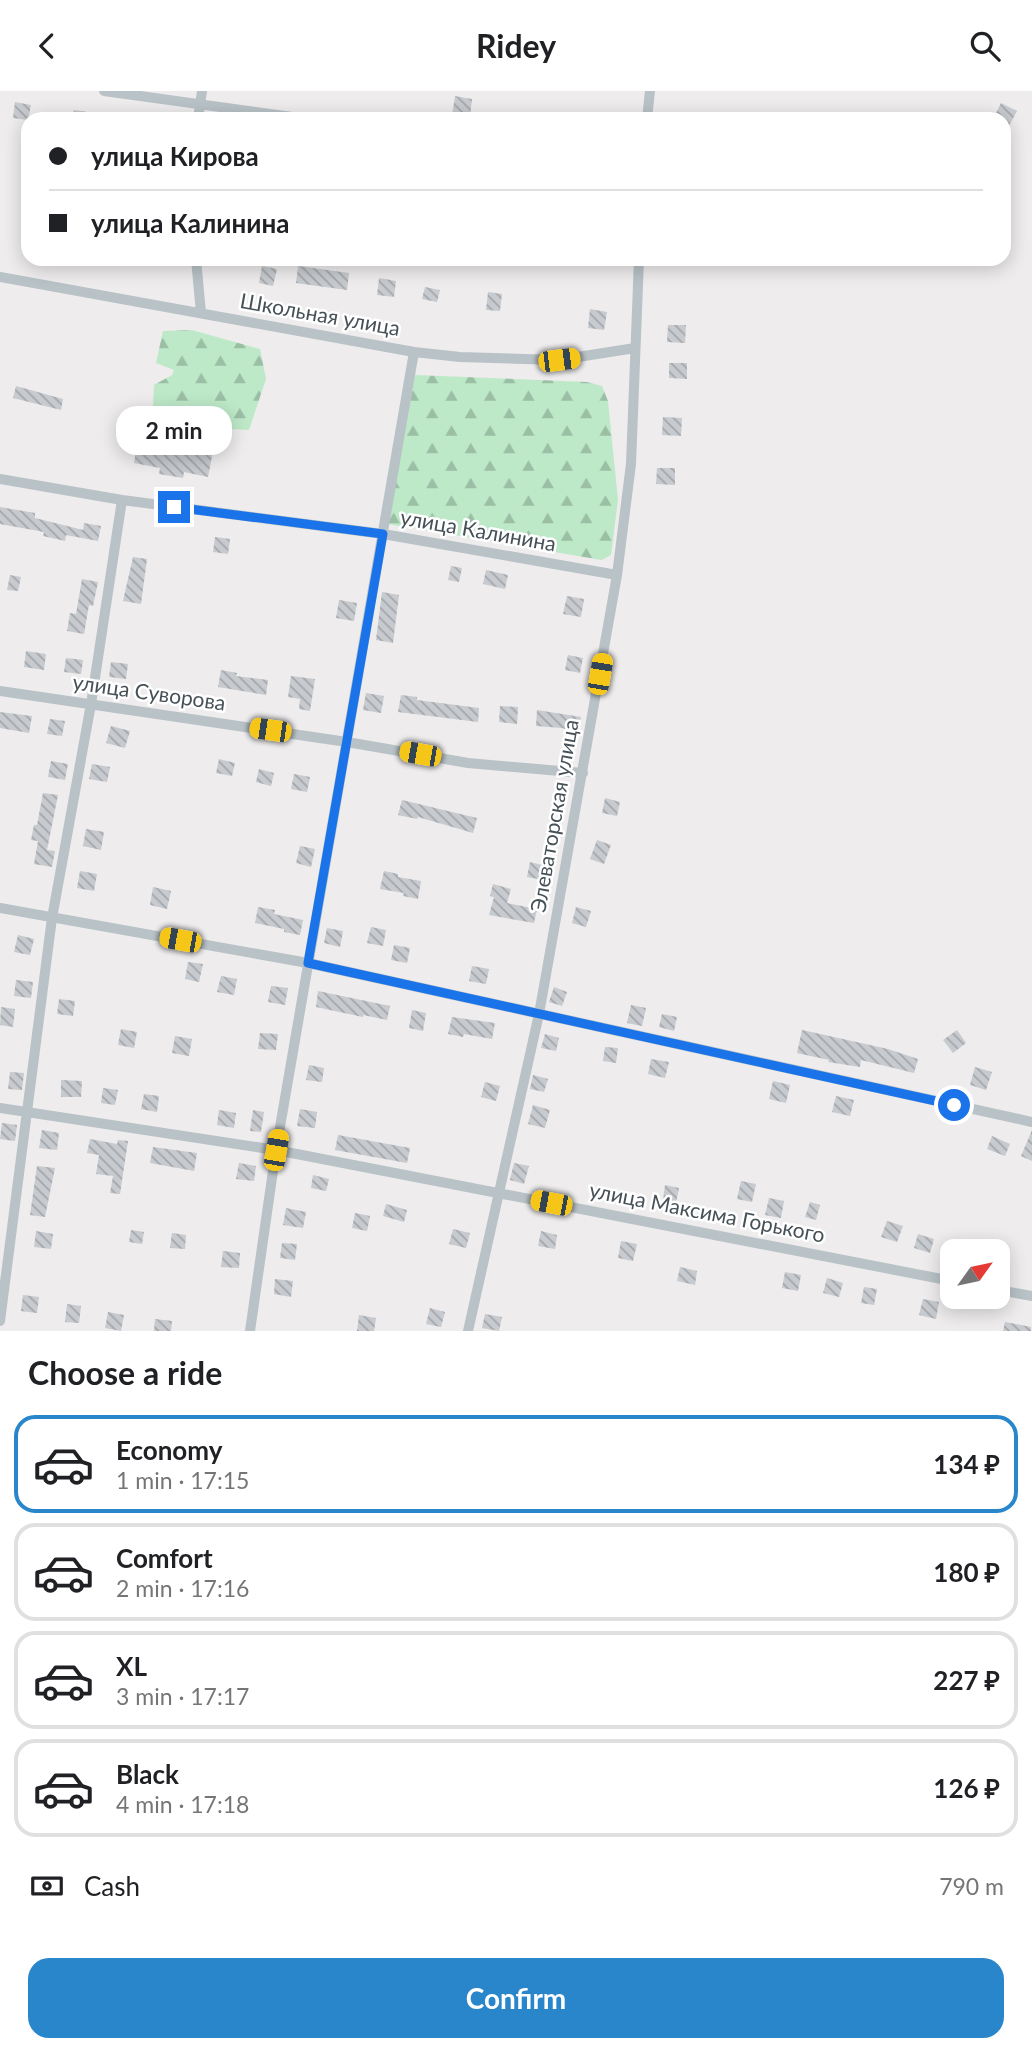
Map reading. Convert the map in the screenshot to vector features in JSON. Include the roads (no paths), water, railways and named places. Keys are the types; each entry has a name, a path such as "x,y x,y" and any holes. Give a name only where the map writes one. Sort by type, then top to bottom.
{"street":[{"path":"104,91 257,112"},
{"path":"199,112 202,91"},
{"path":"648,112 650,91"},
{"path":"197,266 201,313"},
{"name":"Элеваторская улица","path":"468,1331 538,1014 617,575 631,464 639,266"},
{"name":"Школьная улица","path":"0,277 414,352 460,357 559,360 635,348"},
{"path":"250,1331 276,1150 414,352"},
{"name":"улица Калинина","path":"0,479 122,500 383,534 617,575"},
{"path":"0,1321 52,918 91,704 122,500"},
{"name":"улица Суворова","path":"0,691 468,762 583,773"},
{"path":"0,908 308,963 1032,1122"},
{"name":"улица Максима Горького","path":"0,1108 276,1150 940,1279"},
{"path":"1010,1292 1032,1296"}]}
